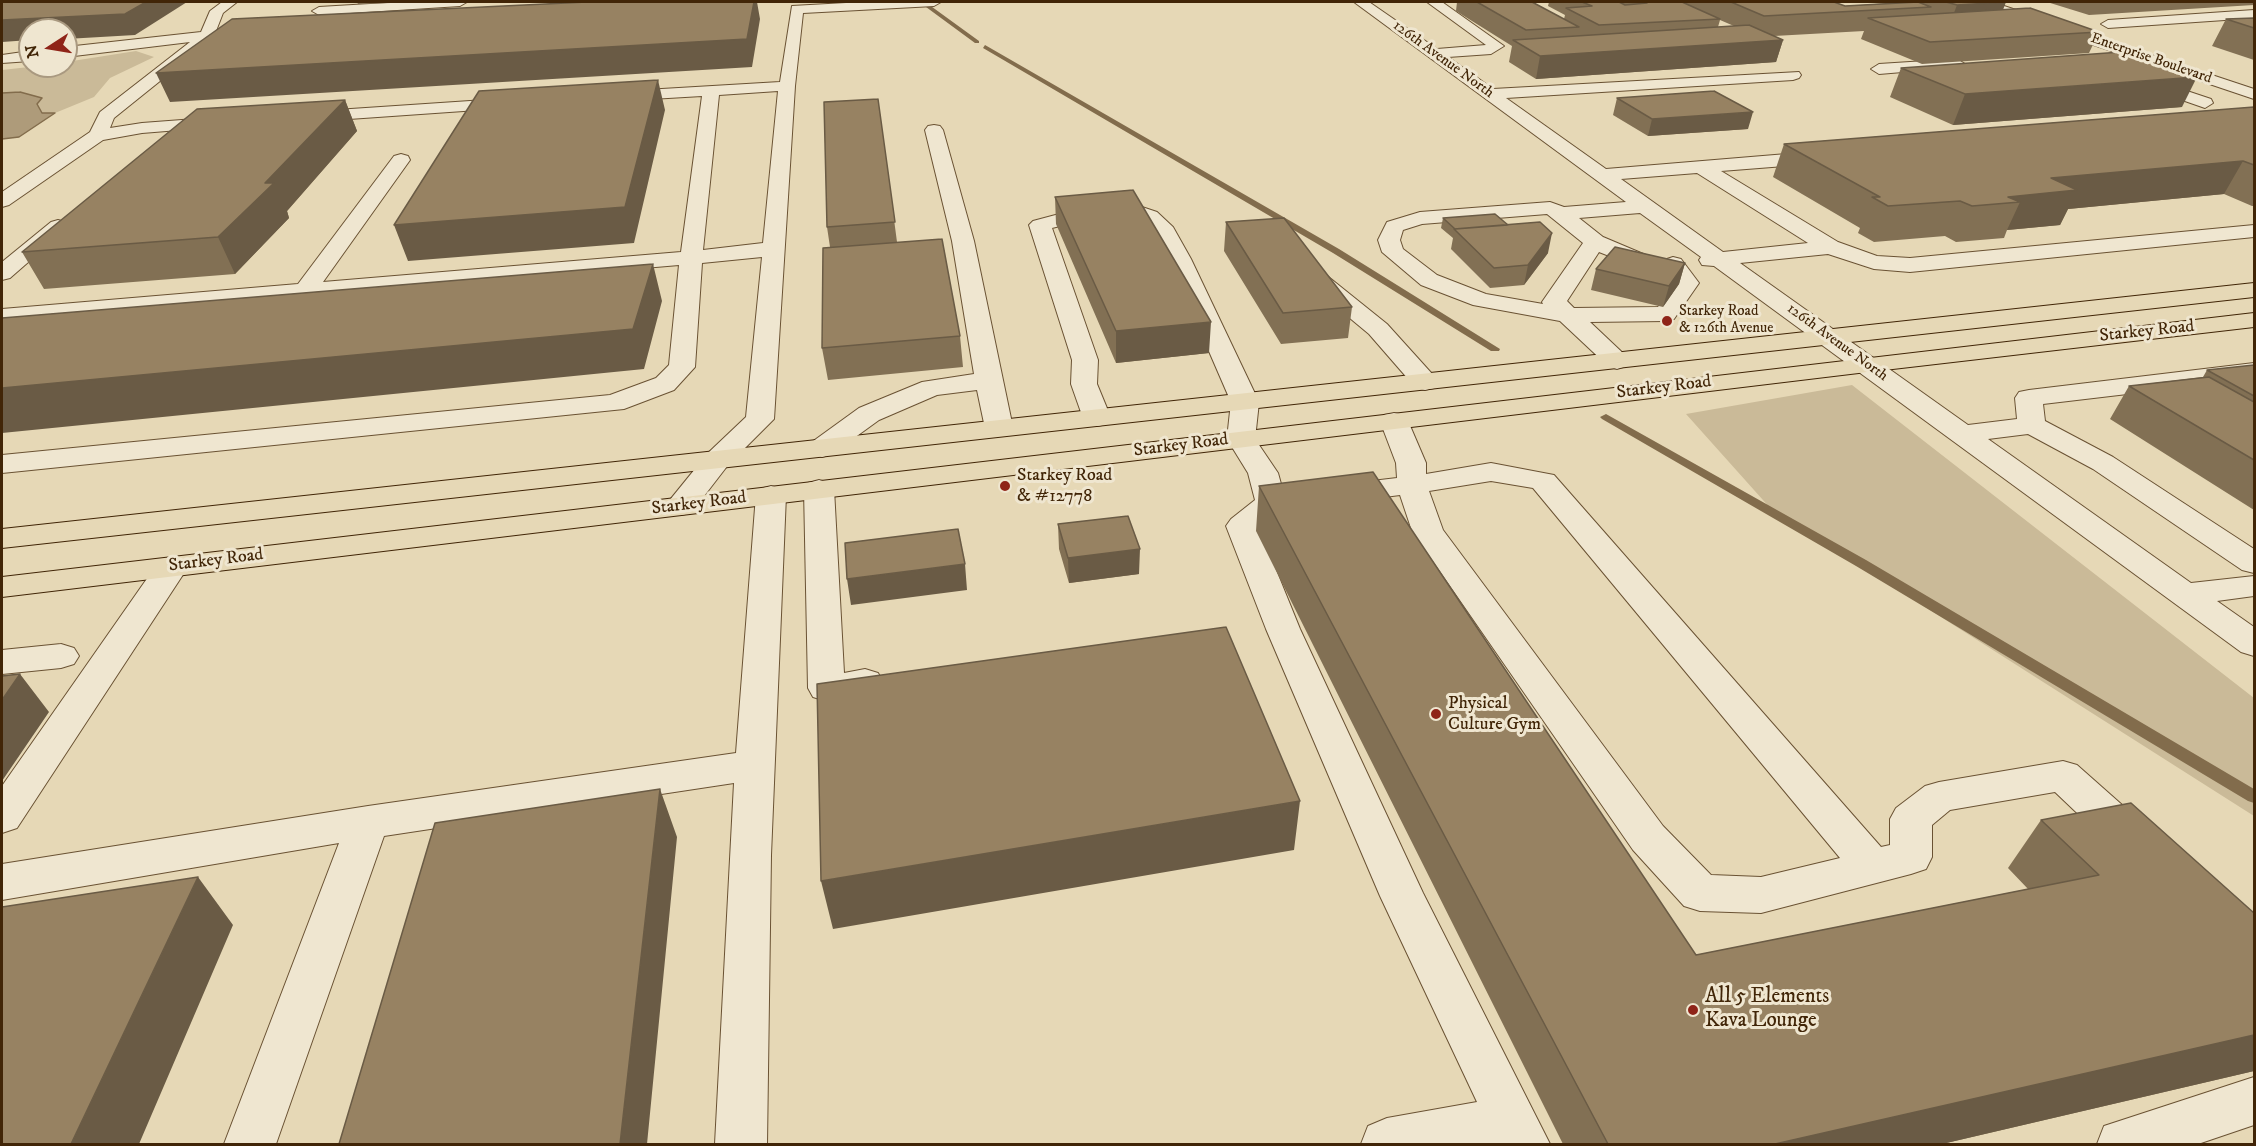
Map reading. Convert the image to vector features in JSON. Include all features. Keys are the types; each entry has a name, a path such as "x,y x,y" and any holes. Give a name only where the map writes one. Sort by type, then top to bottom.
{"main road":[{"name":"Starkey Road","path":"2,587 819,489 1243,421 1425,382 2254,290"},
{"name":"Starkey Road","path":"2,539 1097,418 1394,421 2254,320"}],"street":[{"path":"98,135 106,116 207,36 217,11 230,2"},
{"path":"460,2 324,6 311,24 412,12 476,9"},
{"path":"680,506 718,459 760,420 792,7 934,2"},
{"path":"1434,2 1497,46 1491,49 1435,54"},
{"name":"Enterprise Boulevard","path":"1980,2 2254,94"},
{"path":"1363,3 1386,3"},
{"name":"126th Avenue North","path":"1363,3 2254,644"},
{"path":"2062,29 2103,23 2254,14"},
{"path":"78,51 207,36 264,33 240,38"},
{"path":"2114,46 2156,44"},
{"path":"2087,55 2133,52"},
{"path":"2,56 18,56"},
{"path":"1879,69 1971,63"},
{"path":"2176,67 2132,74 2205,103"},
{"path":"1491,94 1793,75"},
{"path":"2220,82 2254,80"},
{"path":"593,98 787,86"},
{"path":"2,464 614,403 665,384 682,367 693,237 711,90"},
{"path":"286,118 534,102"},
{"path":"2,201 98,135 142,128 239,121"},
{"path":"153,147 180,125"},
{"path":"934,130 963,241 999,428"},
{"path":"1604,175 1843,155"},
{"path":"304,291 401,160"},
{"path":"1701,167 1830,247 1874,262 1910,265 2254,231"},
{"path":"2,176 40,173"},
{"path":"1501,230 1647,206"},
{"path":"1674,264 1687,283 1665,314 1618,306 1568,315 1481,300 1429,280 1393,252 1389,240 1394,226 1420,218 1550,208 1595,243 1642,268 1720,258 1830,247"},
{"path":"1097,418 1084,384 1085,360 1040,225 1051,220 1142,213 1150,216 1162,227 1180,259 1263,473 1271,502"},
{"path":"2,273 73,214"},
{"path":"1389,240 1449,235"},
{"path":"1595,243 1554,302 1617,361"},
{"path":"2,316 774,249"},
{"path":"1309,272 1378,329 1425,382"},
{"path":"2032,425 2029,398 2254,371"},
{"path":"822,448 869,414 931,388 988,380"},
{"path":"1394,421 1411,463 1412,485 1428,531 1648,838 1700,893 1761,895 1911,857 1911,819 1939,797 2063,776 2158,864"},
{"path":"1963,434 2032,425 2103,463 2254,563"},
{"path":"1387,1144 1518,1132 1402,896 1283,629 1242,526 1271,502 1412,485 1491,472 1543,482 1872,866"},
{"path":"819,489 826,688 896,678"},
{"path":"741,1144 749,866 771,495"},
{"path":"2,817 172,567"},
{"path":"2185,594 2254,586"},
{"path":"2,662 61,656"},
{"path":"2,882 368,822 755,765"},
{"path":"250,1144 368,822"},
{"path":"2123,1144 2254,1101"}],"shaded area":[{"path":"136,51 154,57 110,78 94,97 55,113 42,113 37,104 42,99 20,92 2,93 2,70 18,68 18,78 78,78 78,60"},
{"path":"20,92 42,98 37,104 42,113 55,113 19,137 2,139 2,93"},
{"path":"1852,385 2254,698 2254,816 1771,509 1686,414"}],"building":[{"path":"2,2 146,2 125,14 2,20"},
{"path":"587,2 754,2 747,39 156,73 232,19"},
{"path":"1477,2 1532,2 1579,27 1526,30"},
{"path":"1582,2 1619,2 1625,5 1647,3 1643,2 1682,2 1720,19 1599,25 1566,8 1592,6"},
{"path":"1731,2 1834,2 1845,6 1918,2 1931,7 1764,16"},
{"path":"1946,2 2006,2 1957,5"},
{"path":"2030,8 2099,32 1930,42 1868,18"},
{"path":"2254,18 2254,28 2226,19"},
{"path":"1749,25 1783,40 1540,56 1513,40"},
{"path":"2121,52 2197,77 1965,94 1901,68"},
{"path":"658,80 625,207 394,225 479,91"},
{"path":"1714,91 1753,112 1652,119 1617,98"},
{"path":"878,99 895,222 827,227 824,102"},
{"path":"345,100 265,183 274,183 218,237 22,252 197,109"},
{"path":"2254,107 2254,165 2243,161 2051,178 2077,190 2008,197 2020,202 1972,206 1960,201 1888,206 1872,197 1880,197 1784,144"},
{"path":"1133,190 1211,322 1116,331 1055,197"},
{"path":"1495,214 1508,225 1455,229 1443,218"},
{"path":"1284,218 1352,307 1283,313 1226,222"},
{"path":"1540,222 1552,233 1528,265 1494,268 1454,229"},
{"path":"942,239 960,336 822,348 823,248"},
{"path":"1615,247 1685,263 1669,286 1596,269"},
{"path":"653,264 633,329 2,388 2,318"},
{"path":"2254,365 2254,396 2207,370"},
{"path":"2209,377 2254,402 2254,460 2129,386"},
{"path":"1373,472 1696,955 2099,875 2041,820 2131,803 2254,913 2254,1035 1775,1144 1608,1144 1259,486"},
{"path":"1128,516 1140,549 1068,558 1058,524"},
{"path":"958,529 965,564 847,579 845,543"},
{"path":"1226,627 1300,801 821,881 817,684"},
{"path":"20,674 2,700 2,676"},
{"path":"660,789 620,1144 339,1144 435,823"},
{"path":"198,877 71,1144 2,1144 2,907"}],"waterway":[{"path":"928,6 977,42"},
{"path":"985,47 1336,251 1495,349"},
{"path":"1606,417 1861,563 2254,797"}],"place":[{"name":"Starkey Road & 126th Avenue","path":"1667,321"},
{"name":"Starkey Road & #12778","path":"1005,486"},
{"name":"Physical Culture Gym","path":"1436,714"},
{"name":"All 5 Elements Kava Lounge","path":"1693,1010"}]}
